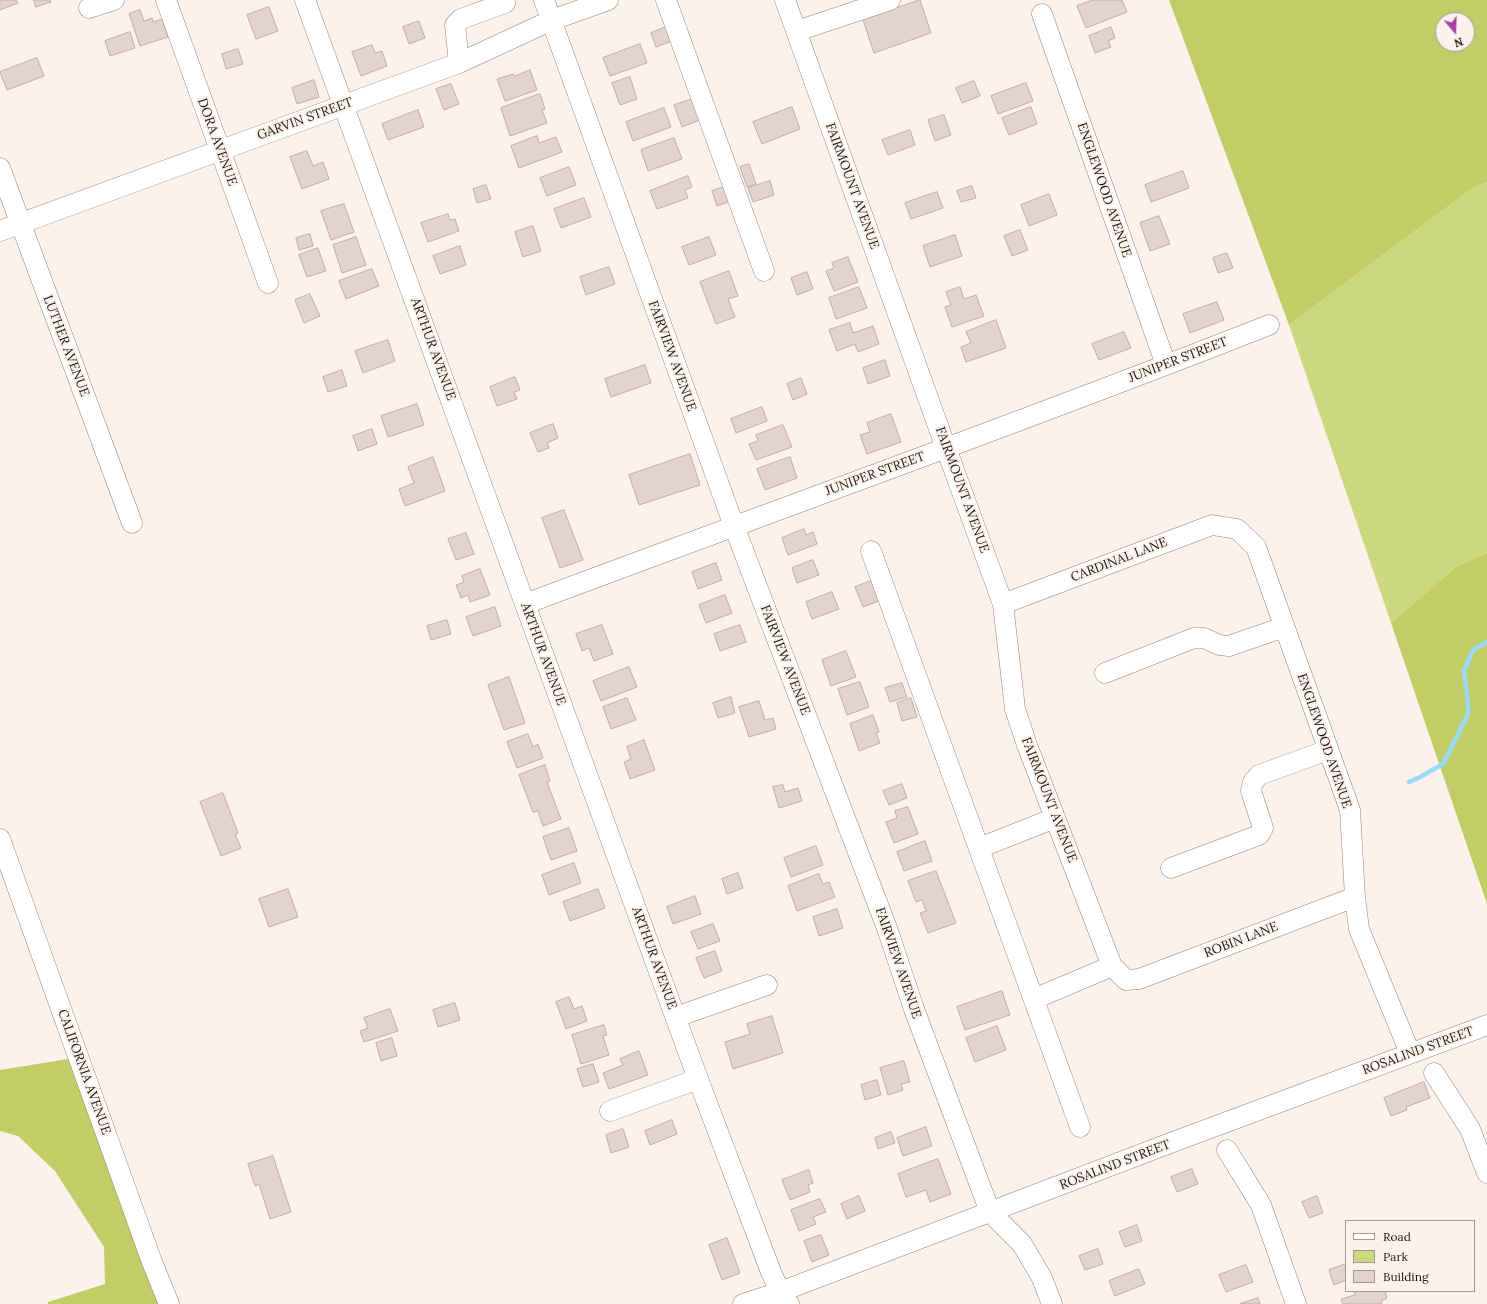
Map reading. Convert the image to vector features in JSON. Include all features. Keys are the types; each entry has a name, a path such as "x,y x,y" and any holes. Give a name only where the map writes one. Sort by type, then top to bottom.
{"street":[{"path":"89,8 114,0"},
{"name":"DORA AVENUE","path":"166,0 268,283"},
{"name":"ARTHUR AVENUE","path":"305,0 698,1079 771,1272 785,1298"},
{"name":"FAIRVIEW AVENUE","path":"544,0 734,526 888,931 914,1009 990,1212 1022,1244 1042,1278 1052,1304"},
{"name":"GARVIN STREET","path":"0,231 459,63 552,20 608,0"},
{"path":"666,0 764,271"},
{"name":"FAIRMOUNT AVENUE","path":"785,0 946,448 1004,604 1015,709 1112,966 1126,980"},
{"path":"797,31 890,0"},
{"path":"459,63 455,25 461,19 505,3"},
{"name":"ENGLEWOOD AVENUE","path":"1042,14 1166,365"},
{"name":"LUTHER AVENUE","path":"0,168 132,523"},
{"name":"JUNIPER STREET","path":"525,604 946,448 1269,325"},
{"name":"CARDINAL LANE","path":"1004,604 1212,524 1237,529"},
{"name":"ENGLEWOOD AVENUE","path":"1237,529 1256,547 1350,810 1355,897 1359,929 1410,1054"},
{"path":"870,551 1080,1127"},
{"path":"1105,673 1194,638 1204,638 1219,645 1229,646 1284,627"},
{"path":"1171,868 1260,835 1263,828 1251,791 1253,782 1259,775 1328,750"},
{"path":"979,848 1055,818"},
{"name":"CALIFORNIA AVENUE","path":"0,839 169,1304"},
{"name":"ROBIN LANE","path":"1126,980 1139,979 1355,897"},
{"path":"1034,999 1112,966"},
{"path":"676,1017 767,985"},
{"name":"ROSALIND STREET","path":"743,1304 785,1298 990,1212 1487,1025"},
{"path":"1434,1073 1470,1129 1487,1173"},
{"path":"610,1111 698,1079"},
{"path":"1228,1150 1261,1205 1296,1304"}],"green space":[{"path":"1169,0 1487,0 1487,182 1474,187 1289,325"},
{"path":"1487,182 1487,553 1457,566 1391,623 1289,325 1474,187"},
{"path":"1487,553 1487,904 1391,623 1457,566"},
{"path":"74,1058 163,1304 48,1304 48,1302 105,1284 104,1247 55,1171 18,1136 0,1131 0,1070"}],"building":[{"path":"0,0 16,0 18,3 0,10"},
{"path":"34,0 50,0 51,2 36,7"},
{"path":"920,0 931,33 874,53 863,20"},
{"path":"1093,0 1122,0 1127,12 1086,28 1077,6"},
{"path":"269,7 278,31 256,39 247,15"},
{"path":"140,10 144,21 152,18 153,22 162,19 168,37 140,46 129,14"},
{"path":"419,21 425,38 409,44 403,27"},
{"path":"666,27 672,41 656,47 651,33"},
{"path":"1111,27 1115,38 1108,41 1111,47 1095,53 1089,36"},
{"path":"130,32 135,48 110,56 105,41"},
{"path":"640,44 647,63 610,76 603,58"},
{"path":"372,45 375,53 382,51 387,66 361,76 352,52"},
{"path":"238,49 243,64 226,69 222,54"},
{"path":"37,58 44,76 7,90 0,72"},
{"path":"530,70 537,90 505,101 497,79 513,74 514,76"},
{"path":"630,77 637,99 620,105 612,83"},
{"path":"314,80 319,97 297,104 292,88"},
{"path":"974,81 980,96 962,103 956,88"},
{"path":"1026,83 1033,101 998,114 991,96"},
{"path":"451,84 459,104 444,110 436,89"},
{"path":"540,94 545,109 542,110 547,123 510,136 501,108"},
{"path":"693,99 700,120 682,127 674,105"},
{"path":"792,107 800,129 762,144 753,122"},
{"path":"1031,107 1037,124 1009,135 1002,118"},
{"path":"664,108 671,127 633,141 626,122"},
{"path":"418,110 424,127 388,140 382,124"},
{"path":"944,115 951,135 935,141 928,120"},
{"path":"910,130 915,145 888,155 882,140"},
{"path":"537,136 539,143 556,137 562,152 519,168 511,146"},
{"path":"674,138 682,159 648,171 641,150"},
{"path":"307,151 313,166 323,162 329,179 302,189 290,157"},
{"path":"749,164 756,184 747,187 740,167"},
{"path":"569,167 576,185 547,196 540,178"},
{"path":"1183,171 1189,188 1151,202 1145,185"},
{"path":"688,176 692,187 685,190 688,198 657,209 650,191"},
{"path":"770,181 774,195 753,202 748,188"},
{"path":"486,185 491,199 477,203 473,189"},
{"path":"729,185 734,200 717,206 712,191"},
{"path":"972,186 976,198 961,202 957,191"},
{"path":"937,192 943,208 911,219 905,203"},
{"path":"1049,194 1057,215 1029,226 1021,205"},
{"path":"584,198 591,217 561,228 554,209"},
{"path":"344,204 354,232 331,240 321,211"},
{"path":"448,214 450,220 455,219 459,231 428,242 421,223"},
{"path":"1159,216 1170,244 1150,251 1140,223"},
{"path":"533,226 541,251 523,257 515,232"},
{"path":"1020,230 1028,250 1012,256 1004,236"},
{"path":"310,234 313,246 299,250 296,238"},
{"path":"955,235 962,256 930,267 923,246"},
{"path":"356,237 366,265 342,273 333,245"},
{"path":"709,237 716,255 689,265 682,247"},
{"path":"460,246 466,265 440,274 433,256"},
{"path":"318,248 326,271 307,277 299,255"},
{"path":"1227,253 1233,268 1218,273 1213,258"},
{"path":"848,257 858,282 834,291 826,271 834,268 832,263"},
{"path":"609,267 615,284 586,295 580,277"},
{"path":"372,269 379,286 346,299 339,281"},
{"path":"729,271 738,296 728,299 735,317 716,324 700,282"},
{"path":"807,272 813,289 797,295 791,278"},
{"path":"859,287 867,308 836,319 829,298"},
{"path":"960,287 964,299 976,295 984,316 952,327 945,307 951,305 946,292"},
{"path":"310,294 320,316 304,323 295,300"},
{"path":"1217,302 1224,320 1190,333 1183,314"},
{"path":"996,320 1006,348 966,362 961,347 971,343 966,332"},
{"path":"850,323 853,333 873,326 879,344 858,352 855,344 837,351 829,330"},
{"path":"1124,332 1131,348 1099,360 1092,344"},
{"path":"388,340 395,361 363,373 355,351"},
{"path":"885,360 890,376 868,384 863,368"},
{"path":"645,365 651,383 611,397 605,379"},
{"path":"342,370 347,386 328,392 323,377"},
{"path":"515,377 520,390 514,392 517,399 497,406 490,387"},
{"path":"801,378 807,394 793,400 787,384"},
{"path":"417,404 424,425 388,437 381,416"},
{"path":"762,407 767,421 736,433 731,419"},
{"path":"891,414 901,442 867,454 860,435 870,432 867,423"},
{"path":"553,424 558,438 547,443 549,448 538,452 530,433"},
{"path":"783,425 792,447 756,460 749,444 758,441 756,435"},
{"path":"372,429 377,444 358,451 353,436"},
{"path":"690,454 700,485 639,505 629,475"},
{"path":"433,457 445,491 405,506 399,489 414,483 408,467"},
{"path":"790,457 797,478 765,490 757,469"},
{"path":"564,510 583,560 560,568 542,518"},
{"path":"804,529 806,535 813,532 817,544 788,555 782,538"},
{"path":"466,533 474,554 456,560 448,539"},
{"path":"813,560 819,575 797,583 792,568"},
{"path":"716,563 722,580 698,589 692,572"},
{"path":"480,569 490,595 470,602 468,595 461,598 456,585 464,582 462,576"},
{"path":"874,580 881,600 863,607 855,587"},
{"path":"832,592 839,609 812,619 806,602"},
{"path":"725,595 732,613 706,623 699,605"},
{"path":"495,607 501,626 473,636 466,617"},
{"path":"447,620 451,634 431,640 427,626"},
{"path":"602,625 613,654 594,661 589,648 582,651 576,634"},
{"path":"740,625 746,642 720,651 714,634"},
{"path":"846,651 856,677 831,686 822,660"},
{"path":"629,667 637,687 601,701 593,681"},
{"path":"509,677 525,723 504,730 488,685"},
{"path":"860,682 869,707 847,715 838,689"},
{"path":"902,683 907,697 890,702 885,688"},
{"path":"731,697 735,713 718,718 713,703"},
{"path":"627,698 636,720 611,729 603,707"},
{"path":"911,698 917,717 902,721 897,703"},
{"path":"759,701 765,720 773,718 776,729 749,737 739,707"},
{"path":"873,715 879,732 876,733 880,743 859,751 850,724"},
{"path":"528,734 533,747 538,744 543,758 517,768 507,742"},
{"path":"644,740 655,770 630,779 624,762 631,759 627,747"},
{"path":"545,765 550,781 547,782 561,819 543,826 538,811 533,812 519,775"},
{"path":"902,784 907,798 889,805 883,791"},
{"path":"783,785 785,792 798,788 802,801 779,808 773,787"},
{"path":"223,793 238,833 235,834 241,848 221,856 200,802"},
{"path":"908,807 918,834 894,843 886,822 897,818 895,811"},
{"path":"569,828 577,851 551,860 543,837"},
{"path":"925,841 932,861 904,871 897,852"},
{"path":"816,846 823,865 791,877 784,858"},
{"path":"574,863 581,883 549,895 542,875"},
{"path":"936,871 956,923 928,933 920,913 926,911 922,900 916,902 908,881"},
{"path":"738,873 743,888 727,894 722,879"},
{"path":"819,874 823,884 829,882 835,897 797,911 788,886"},
{"path":"288,889 298,917 269,927 259,899"},
{"path":"598,889 605,908 570,921 563,902"},
{"path":"695,896 701,914 673,924 667,907"},
{"path":"837,909 843,928 819,936 813,917"},
{"path":"713,924 720,941 698,949 691,932"},
{"path":"715,951 722,971 704,978 696,958"},
{"path":"1002,991 1010,1015 965,1030 957,1007"},
{"path":"569,997 574,1009 582,1006 587,1021 566,1029 556,1002"},
{"path":"455,1003 460,1020 438,1027 433,1010"},
{"path":"390,1009 398,1031 364,1042 360,1031 368,1028 364,1018"},
{"path":"772,1016 783,1053 733,1069 725,1042 750,1034 747,1024"},
{"path":"604,1025 607,1035 603,1036 609,1055 581,1064 572,1035"},
{"path":"997,1026 1006,1050 975,1062 966,1038"},
{"path":"392,1038 397,1056 381,1061 376,1043"},
{"path":"639,1051 648,1075 609,1089 603,1073 623,1065 620,1059"},
{"path":"904,1061 910,1082 901,1084 903,1090 888,1095 880,1068"},
{"path":"593,1064 599,1082 583,1087 577,1069"},
{"path":"877,1080 881,1095 865,1100 861,1085"},
{"path":"1424,1082 1430,1098 1406,1107 1407,1110 1391,1116 1384,1098"},
{"path":"672,1120 677,1134 650,1145 645,1131"},
{"path":"926,1127 932,1146 903,1156 897,1138"},
{"path":"623,1129 629,1147 611,1153 606,1135"},
{"path":"891,1132 895,1143 878,1149 875,1138"},
{"path":"273,1156 291,1212 270,1219 259,1184 255,1186 248,1164"},
{"path":"938,1159 951,1194 930,1202 926,1190 906,1197 898,1174"},
{"path":"1192,1169 1198,1184 1177,1192 1171,1177"},
{"path":"809,1170 813,1183 808,1185 810,1192 790,1200 782,1180"},
{"path":"859,1196 865,1211 847,1219 841,1204"},
{"path":"1317,1196 1323,1213 1309,1218 1302,1202"},
{"path":"820,1199 826,1212 813,1217 816,1224 799,1231 791,1210"},
{"path":"1137,1225 1142,1241 1125,1247 1119,1232"},
{"path":"821,1235 829,1255 812,1262 804,1241"},
{"path":"727,1238 740,1273 722,1280 709,1245"},
{"path":"1098,1249 1103,1264 1085,1270 1079,1256"},
{"path":"1345,1264 1345,1280 1334,1285 1329,1270"},
{"path":"1246,1265 1253,1282 1226,1292 1219,1275"},
{"path":"1139,1269 1145,1284 1115,1296 1109,1281"},
{"path":"1354,1292 1385,1292 1387,1298 1381,1301 1382,1304 1343,1304 1341,1299 1355,1295"},
{"path":"1258,1298 1260,1304 1240,1304"}],"waterway":[{"path":"1409,782 1443,764 1468,714 1464,671 1473,650 1487,642"}]}
